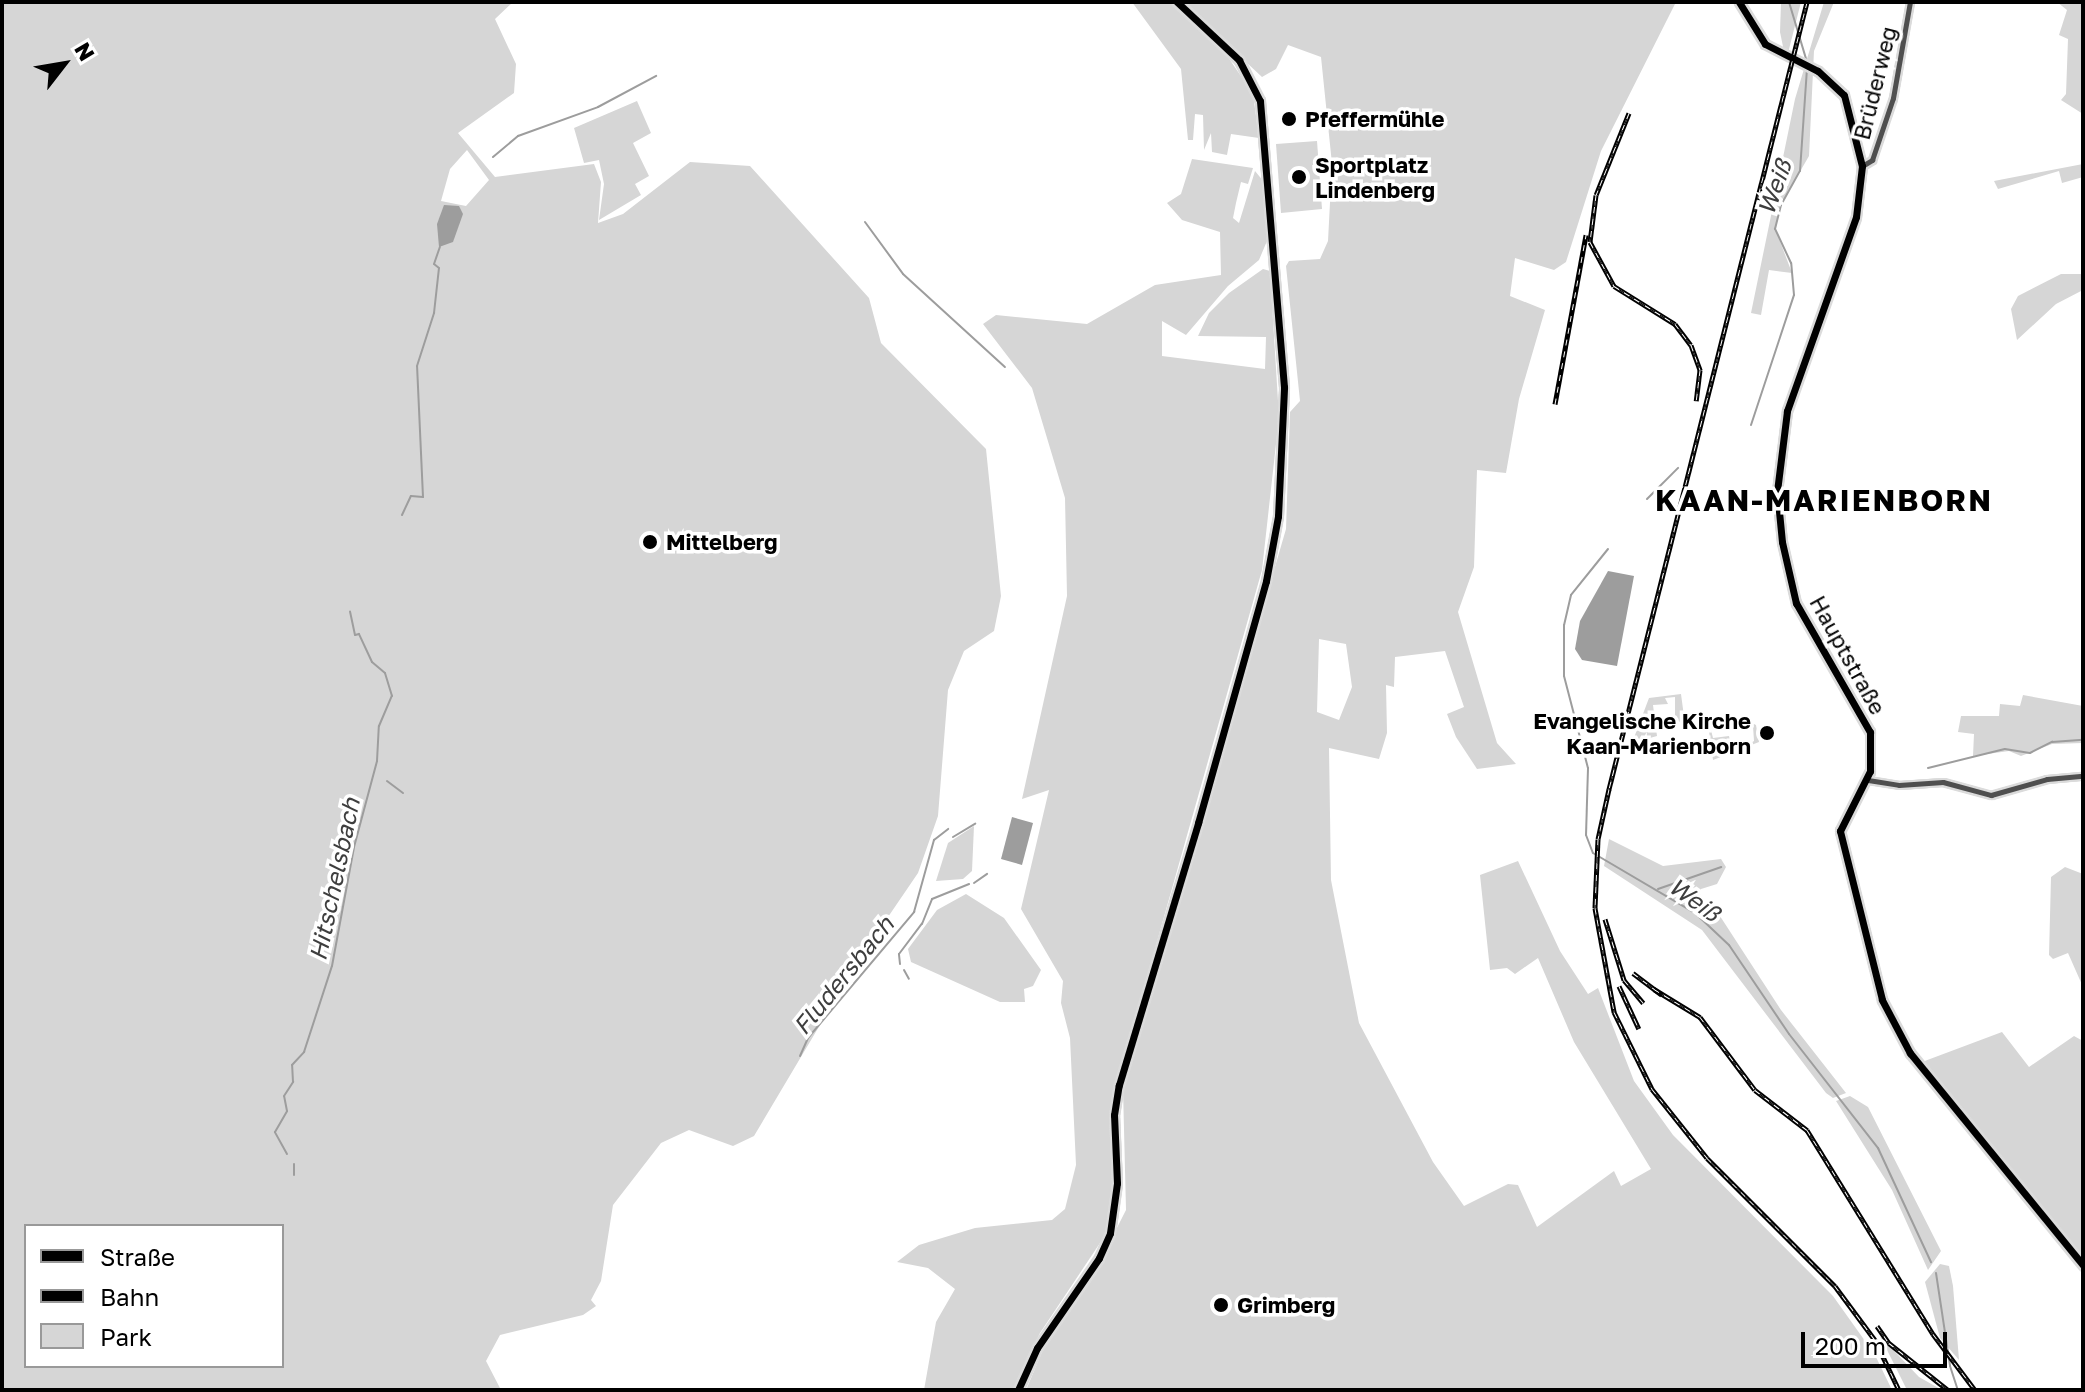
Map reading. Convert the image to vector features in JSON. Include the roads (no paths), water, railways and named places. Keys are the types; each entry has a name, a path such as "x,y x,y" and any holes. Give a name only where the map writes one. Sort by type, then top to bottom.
{"main road":[{"path":"1018,1390 1037,1348 1099,1258 1110,1233 1119,1085 1266,581 1283,455 1277,278 1258,92 1239,60 1177,2"},
{"name":"Hauptstraße","path":"1739,2 1765,44 1812,69 1847,100 1862,166 1856,217 1787,411 1777,491 1796,603 1870,732 1868,780 1840,831 1890,1020 1917,1062 2083,1265"}],"street":[{"name":"Brüderweg","path":"1862,166 1872,160 1893,98 1910,2"},
{"path":"1868,780 1899,785 1943,782 1991,795 2047,779 2083,776"}],"waterway":[{"name":"Weiß","path":"1789,2 1807,62"},
{"name":"Weiß","path":"1751,425 1794,295 1791,263 1775,229 1781,205 1800,171 1807,69"},
{"name":"Hitschelsbach","path":"493,157 518,136 598,107 656,76"},
{"name":"Fludersbach","path":"865,222 903,274 1005,367"},
{"name":"Hitschelsbach","path":"402,515 411,496 423,497 417,366 434,313 439,268 434,264 440,247"},
{"name":"Weiß","path":"1647,499 1678,468"},
{"name":"Weiß","path":"1608,549 1571,595 1564,625 1564,676 1588,768 1586,835 1593,853 1695,913 1729,945 1789,1034 1878,1148 1931,1262"},
{"name":"Hitschelsbach","path":"287,1154 275,1132 287,1111 284,1096 293,1082 292,1065 304,1052 332,966 354,847 377,761 379,726 392,696 385,673 372,662 359,634 355,635 350,612"},
{"path":"1928,768 2005,749 2030,753 2052,742 2083,740"},
{"path":"387,781 403,793"},
{"name":"Fludersbach","path":"953,837 975,824"},
{"name":"Fludersbach","path":"800,1056 808,1038 914,912 934,840 948,829"},
{"path":"1658,889 1721,867"},
{"path":"974,883 987,874"},
{"path":"900,964 899,954 922,924 932,899 969,884"},
{"path":"904,970 909,979"},
{"path":"294,1164 294,1175"},
{"name":"Weiß","path":"1936,1273 1950,1366 1958,1390"}],"railway":[{"path":"1807,2 1609,789 1598,839 1595,908 1614,1012 1652,1089 1707,1158 1835,1286 1875,1340 1899,1390"},
{"path":"1629,113 1596,195 1590,242 1614,286 1675,324 1691,345 1700,370 1696,401"},
{"path":"1555,404 1586,235"},
{"path":"1605,919 1624,980 1643,1003"},
{"path":"1633,973 1662,995"},
{"path":"1619,986 1639,1029"},
{"path":"1654,989 1700,1017 1755,1090 1807,1130 1933,1334 1975,1390"},
{"path":"1877,1326 1889,1343 1948,1390"}],"place":[{"name":"Pfeffermühle","path":"1289,119"},
{"name":"Sportplatz Lindenberg","path":"1299,177"},
{"name":"Mittelberg","path":"650,542"},
{"name":"Evangelische Kirche Kaan-Marienborn","path":"1767,733"},
{"name":"Grimberg","path":"1221,1305"}],"district":[{"name":"KAAN-MARIENBORN","path":"1824,500"}]}
